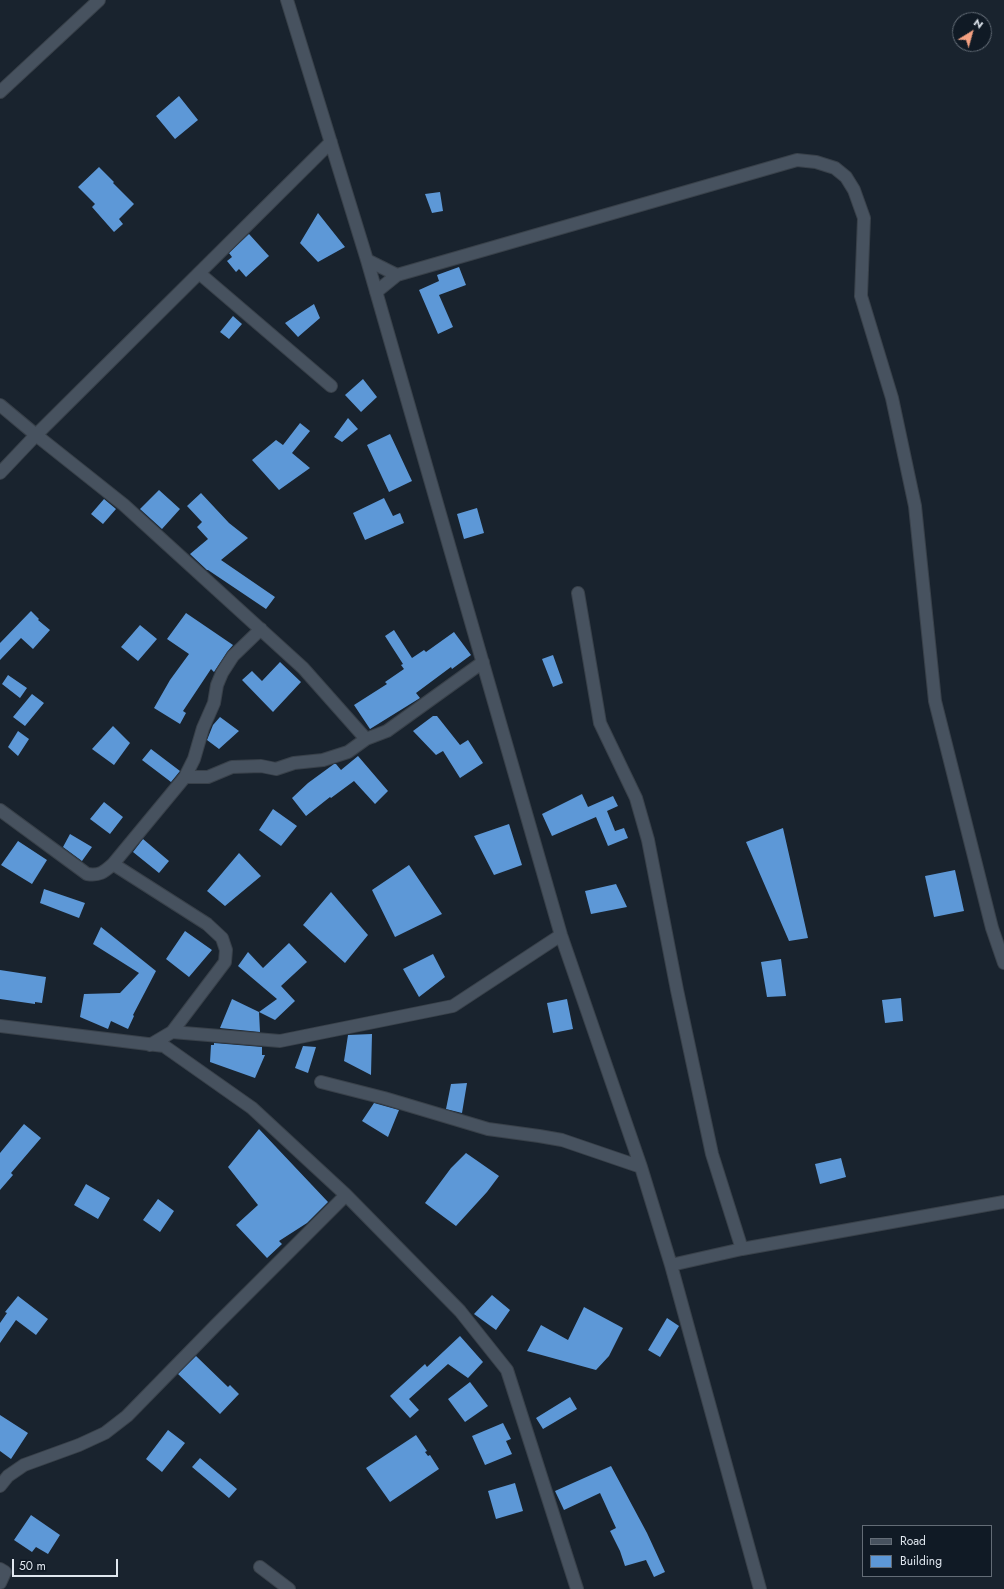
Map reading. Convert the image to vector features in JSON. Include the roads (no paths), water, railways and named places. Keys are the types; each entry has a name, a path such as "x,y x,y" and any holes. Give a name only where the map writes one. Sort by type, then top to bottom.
{"street":[{"path":"0,92 99,0"},
{"path":"287,0 367,260 561,935 641,1167 670,1265 760,1589"},
{"path":"0,473 36,435 330,142"},
{"path":"376,292 397,275 797,160 816,162 835,168 846,177 854,190 864,218 861,296 892,398 915,506 935,700 992,928 1004,963"},
{"path":"367,260 397,275"},
{"path":"199,273 331,386"},
{"path":"0,405 124,505 304,668 366,739"},
{"path":"578,592 600,723 636,798 648,840 677,990 712,1154 742,1249"},
{"path":"0,810 87,874 96,875 103,873 113,864 185,777 194,759 203,728 214,703 217,685 222,673 233,656 261,629"},
{"path":"185,777 208,777 232,767 256,766 276,768 294,763 323,760 348,752 366,739 387,731 483,662"},
{"path":"113,864 207,924 222,938 226,950 225,962 172,1032 150,1045"},
{"path":"172,1032 280,1041 453,1006 561,935"},
{"path":"0,1026 164,1046 252,1108 346,1195 460,1311 507,1370 577,1589"},
{"path":"320,1082 384,1098 488,1129 562,1140 641,1167"},
{"path":"0,1486 8,1476 24,1465 79,1445 105,1433 126,1416 346,1195"},
{"path":"670,1265 742,1249 1004,1202"},
{"path":"260,1567 289,1589"},
{"path":"0,1569 5,1572 0,1583"}]}
